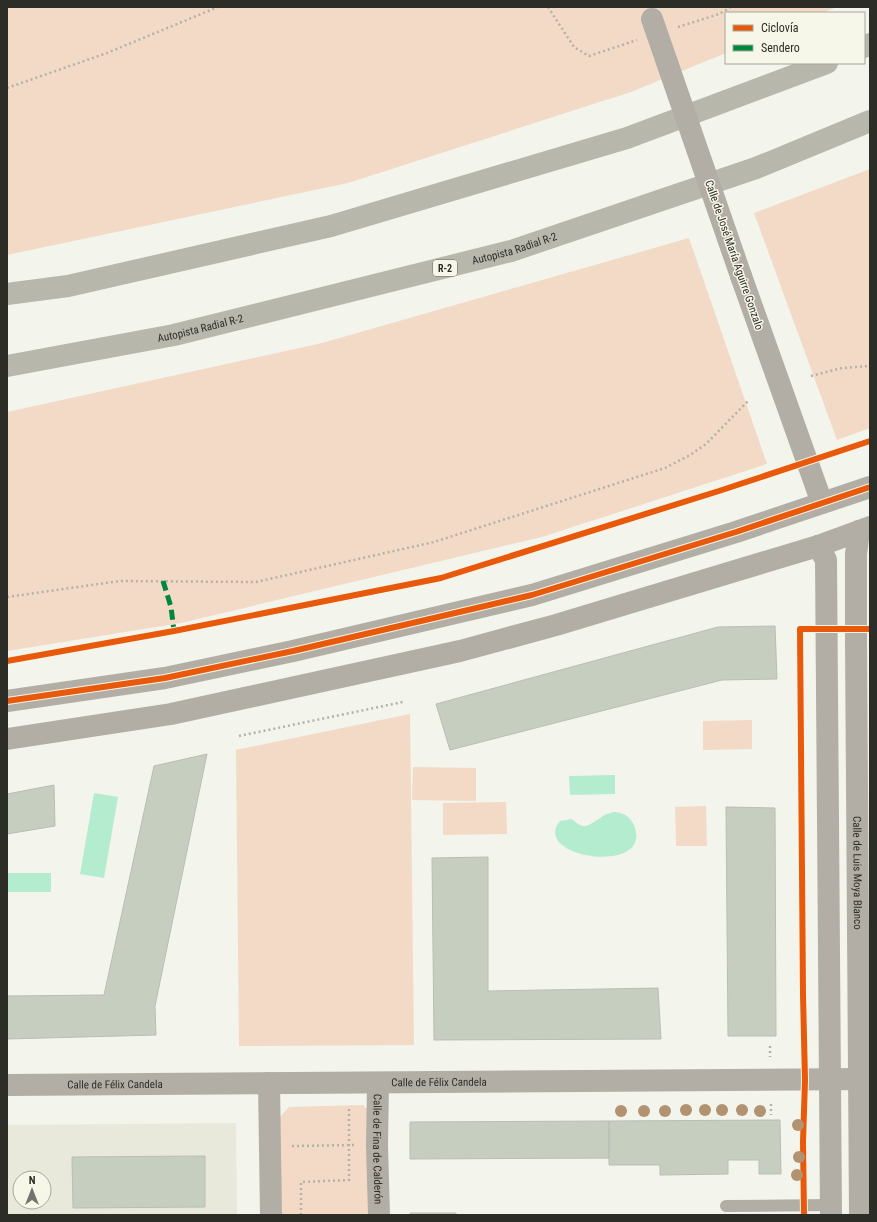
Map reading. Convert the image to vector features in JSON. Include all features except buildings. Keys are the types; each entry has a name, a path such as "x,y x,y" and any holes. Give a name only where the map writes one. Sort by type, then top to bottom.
{"highway":[{"path":"7,294 68,286 331,226 627,138 824,64"},
{"name":"Autopista Radial R-2","path":"7,366 174,335 511,251 756,168 870,121"}],"street":[{"name":"Calle de José María Aguirre Gonzalo","path":"650,13 740,276 822,503"},
{"path":"7,701 165,678 293,651 532,595 870,487"},
{"path":"7,739 171,714 429,658 556,625 818,546 864,529"},
{"name":"Calle de Luis Moya Blanco","path":"860,1215 864,1079 856,554 864,529"},
{"path":"818,546 826,560 831,1210"},
{"name":"Calle de Félix Candela","path":"7,1085 864,1079"},
{"path":"269,1083 271,1215"},
{"name":"Calle de Fina de Calderón","path":"378,1083 380,1215"}],"lane":[{"path":"726,1206 831,1210"}],"path":[{"path":"7,88 107,53 218,7"},
{"path":"811,376 842,368 870,366"},
{"path":"7,597 120,581 256,582 434,542 666,468 690,455 706,444 749,400"},
{"path":"239,736 403,702"},
{"path":"770,1046 770,1057"},
{"path":"771,1104 771,1115"},
{"path":"301,1215 301,1182 349,1180 350,1107"},
{"path":"291,1146 357,1145"}],"shaded area":[{"path":"7,7 837,7 824,12 725,12 725,53 631,92 348,183 7,255"},
{"path":"870,169 870,428 837,440 754,213"},
{"path":"689,238 767,464 542,537 181,623 7,651 7,412 322,343"},
{"path":"410,714 414,1045 239,1046 236,750"},
{"path":"752,720 752,749 703,750 703,721"},
{"path":"413,767 476,768 476,801 412,800"},
{"path":"615,775 615,794 570,795 569,776"},
{"path":"94,793 118,797 104,878 80,874"},
{"path":"506,802 507,834 443,835 443,803"},
{"path":"706,806 707,846 676,846 675,807"},
{"path":"615,812 628,817 632,821 635,828 635,843 625,852 610,856 592,856 575,852 561,844 555,834 560,821 571,819 580,825 586,826 605,815"},
{"path":"7,873 51,873 51,892 7,892"},
{"path":"363,1105 373,1115 374,1215 279,1215 279,1118 289,1107"},
{"path":"236,1123 237,1215 7,1215 7,1125"}],"marked path":[{"path":"163,581 171,607 174,631"}],"cycle path":[{"path":"7,661 174,631 441,578 722,490 870,441"},
{"path":"7,701 165,678 293,651 532,595 736,532 870,487"},
{"path":"804,1215 803,1142 805,1080 800,629 870,629"}]}
